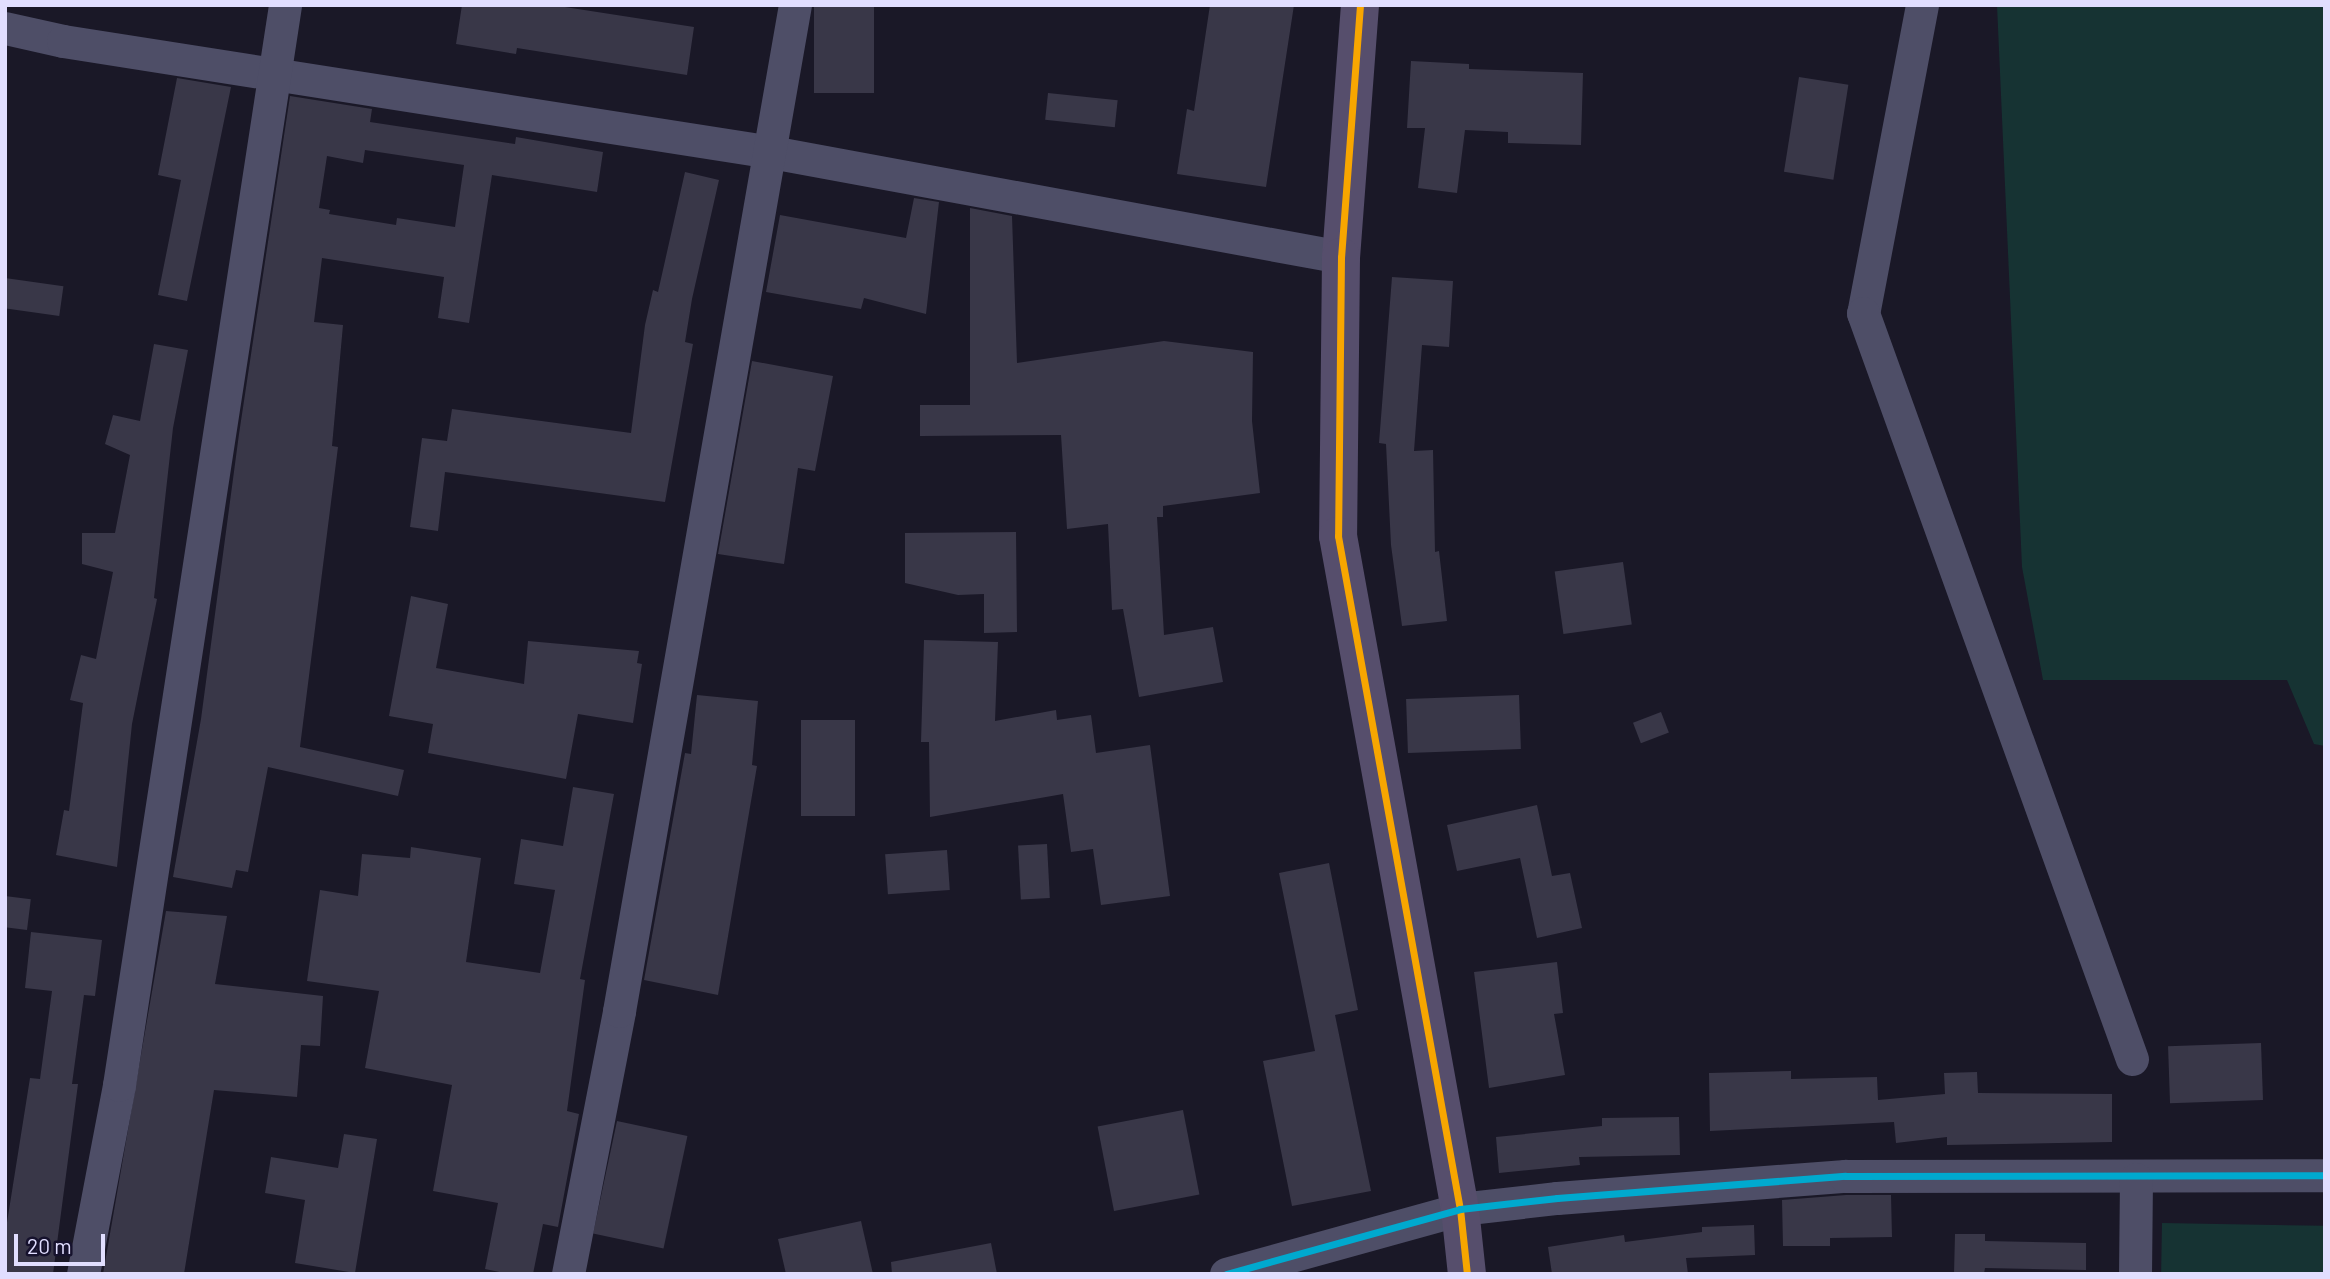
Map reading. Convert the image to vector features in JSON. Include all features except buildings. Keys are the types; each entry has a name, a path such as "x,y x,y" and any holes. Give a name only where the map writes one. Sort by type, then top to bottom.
{"main road":[{"path":"1360,5 1340,257 1338,536 1460,1209 1467,1274"}],"street":[{"path":"83,1274 118,1085 285,5"},
{"path":"568,1274 620,1011 795,5"},
{"path":"1922,5 1863,313 2132,1059"},
{"path":"5,28 63,41 276,72 771,152 1340,257"},
{"path":"1226,1274 1460,1209 1845,1176 2136,1179 2325,1175"},
{"path":"2135,1274 2136,1179"}],"green space":[{"path":"1997,5 2325,5 2325,746 2314,744 2287,680 2043,680 2022,567"},
{"path":"2162,1223 2325,1226 2324,1274 2161,1274"}],"transit line":[{"path":"1360,5 1341,257 1338,536 1460,1209 1467,1274"},
{"path":"1226,1274 1460,1209 1557,1198 1845,1176 2325,1175"}]}
